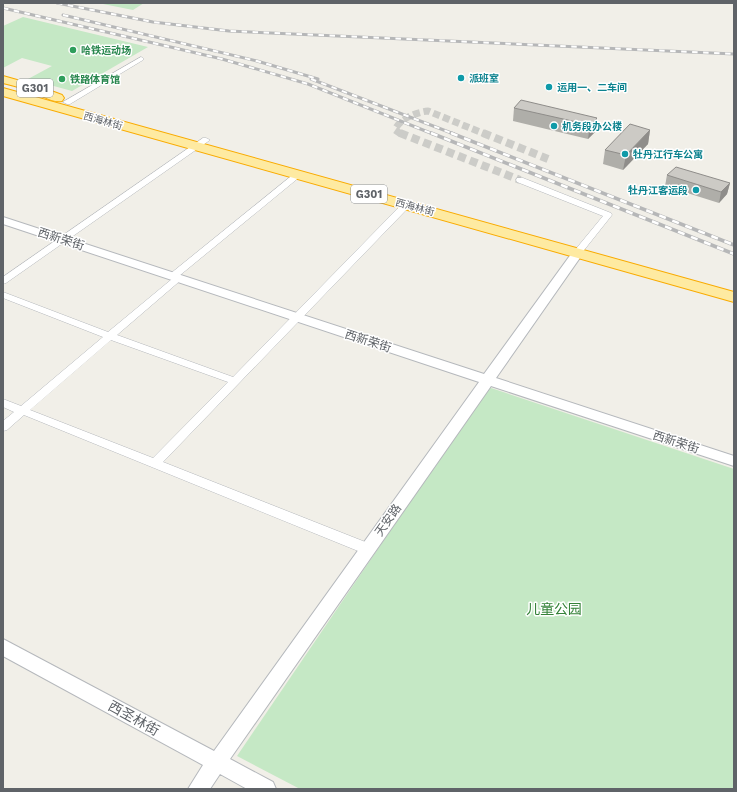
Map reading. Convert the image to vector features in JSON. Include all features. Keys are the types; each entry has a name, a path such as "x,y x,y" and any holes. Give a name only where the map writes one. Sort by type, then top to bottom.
{"highway":[{"name":"西海林街","path":"4,84 65,101 298,175 406,204 734,286"},
{"name":"西海林街","path":"4,84 201,144 581,248 734,297"}],"street":[{"path":"65,101 141,59"},
{"path":"3,281 201,144"},
{"path":"3,427 110,336 176,277 298,175"},
{"path":"520,180 608,215 581,248"},
{"path":"154,464 298,318 406,204"},
{"name":"西新荣街","path":"3,220 734,461"},
{"name":"天安路","path":"198,789 581,248"},
{"path":"3,295 110,336 236,381"},
{"path":"3,403 368,549"},
{"name":"西圣林街","path":"3,647 266,789"}],"green space":[{"path":"98,3 144,3 133,10"},
{"name":"哈铁运动场","path":"23,17 148,47 72,91 28,79 52,66 22,58 3,68 3,26"},
{"name":"儿童公园","path":"488,387 734,469 734,789 300,789 237,756"}],"building":[{"path":"521,100 597,118 590,125 514,108"},
{"path":"630,124 650,130 626,155 605,150"},
{"path":"676,167 730,183 721,192 667,175"}],"tunnel":[{"path":"401,134 395,130 404,119 428,111 485,134"},
{"path":"400,133 520,180"},
{"path":"483,133 548,159"}],"railway":[{"path":"57,3 153,22 229,31 734,54"},
{"path":"3,8 222,59 308,84 433,134"},
{"path":"63,15 257,61 318,79"},
{"path":"311,79 454,134"},
{"path":"431,133 734,254"},
{"path":"451,133 734,245"}],"place":[{"name":"哈铁运动场","path":"73,50"},
{"name":"派班室","path":"461,78"},
{"name":"铁路体育馆","path":"62,79"},
{"name":"运用一、二车间","path":"549,87"},
{"name":"机务段办公楼","path":"554,126"},
{"name":"牡丹江行车公寓","path":"625,154"},
{"name":"牡丹江客运段","path":"696,190"}]}
